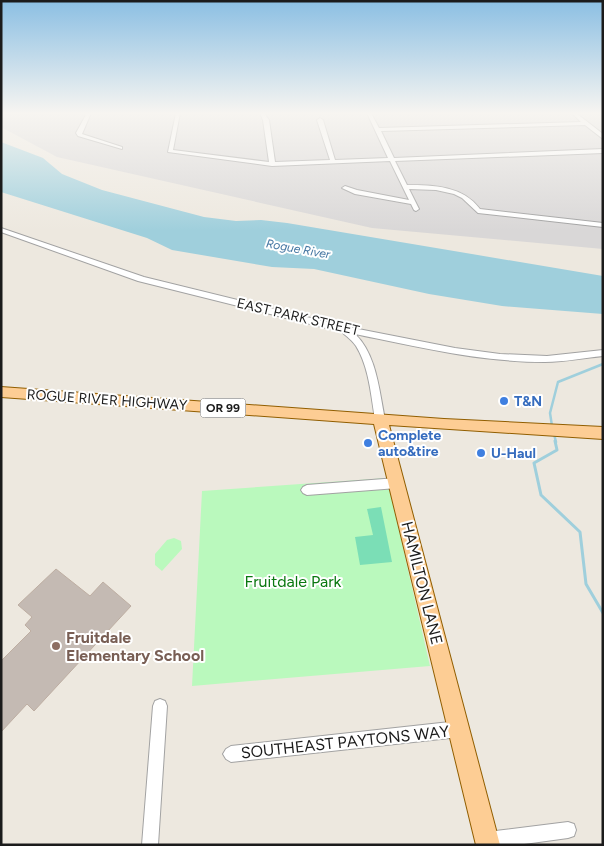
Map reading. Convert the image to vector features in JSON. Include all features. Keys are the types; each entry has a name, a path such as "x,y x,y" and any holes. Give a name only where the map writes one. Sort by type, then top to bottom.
{"main road":[{"name":"ROGUE RIVER HIGHWAY","path":"1,392 380,420 603,433"},
{"name":"HAMILTON LANE","path":"380,420 488,842"}],"street":[{"path":"182,152 272,164 564,152"},
{"path":"270,152 272,164"},
{"path":"330,152 333,161"},
{"path":"345,188 354,192 414,206 389,152"},
{"path":"406,187 432,187 457,194 471,202 478,211 603,225"},
{"name":"EAST PARK STREET","path":"1,230 141,279 344,329 455,351 500,357 547,359 603,353"},
{"name":"HAMILTON LANE","path":"344,329 357,339 364,352 380,420"},
{"path":"308,490 397,483"},
{"path":"150,845 160,706"},
{"name":"SOUTHEAST PAYTONS WAY","path":"232,754 458,730"},
{"path":"488,842 568,830"}],"shaded area":[{"path":"49,152 603,152 603,249 372,228 57,157"}],"green space":[{"name":"Fruitdale Park","path":"387,478 430,666 192,686 202,491"},
{"path":"381,507 392,562 360,565 355,537 373,535 367,509"},
{"path":"174,538 181,541 182,549 162,571 155,565 155,554 167,540"}],"water":[{"name":"Rogue River","path":"1,152 29,152 43,158 62,174 102,190 204,217 236,221 261,220 287,223 603,276 603,314 502,306 429,294 314,269 272,267 172,250 147,238 1,192"}],"building":[{"name":"Fruitdale Elementary School","path":"56,569 90,596 103,582 131,606 34,711 27,704 1,732 1,661 31,631 25,625 32,617 18,605"}],"waterway":[{"path":"552,426 550,413 558,382 603,364"},
{"path":"554,434 556,442"},
{"path":"555,441 557,450 534,463 541,495 580,532 586,584 603,613"}],"place":[{"name":"T&N","path":"504,401"},
{"name":"Complete auto&tire","path":"368,443"},
{"name":"U-Haul","path":"481,453"},
{"name":"Fruitdale Elementary School","path":"56,646"}]}
